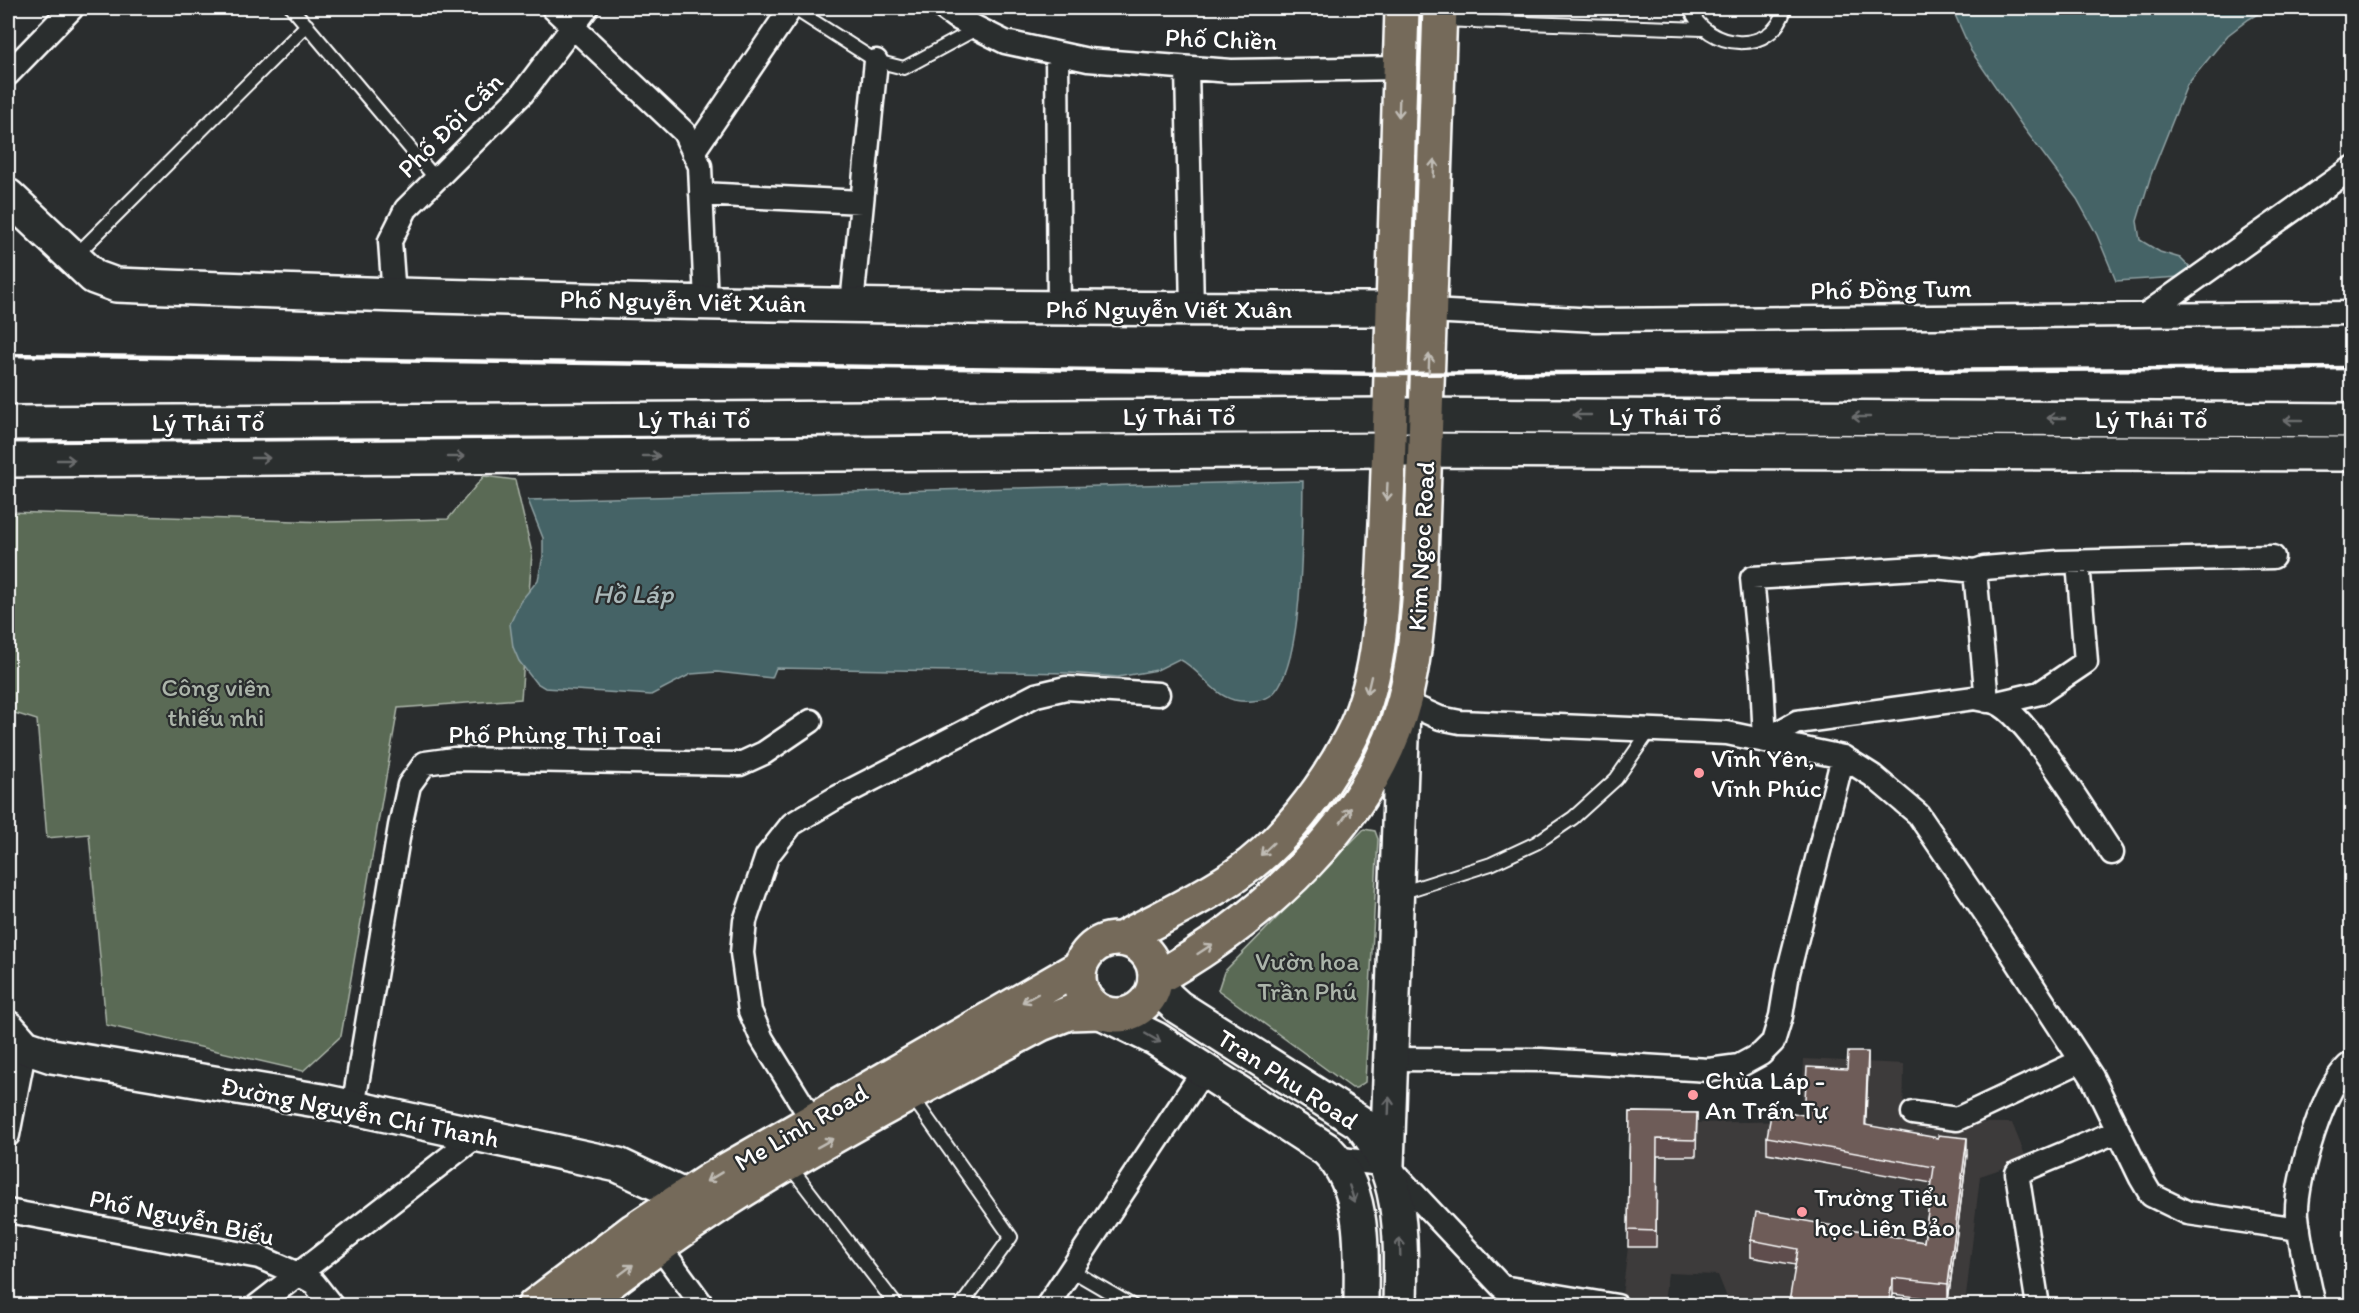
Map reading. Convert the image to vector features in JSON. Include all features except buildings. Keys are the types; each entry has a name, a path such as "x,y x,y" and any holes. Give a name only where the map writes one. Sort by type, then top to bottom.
{"main road":[{"name":"Kim Ngoc Road","path":"1121,939 1234,876 1257,859 1313,796 1350,738 1368,694 1378,644 1389,450 1402,8"},
{"name":"Kim Ngoc Road","path":"1155,979 1209,946 1255,911 1286,884 1328,839 1364,790 1386,749 1404,702 1417,636 1426,450 1439,14"},
{"name":"Phố Nguyễn Viết Xuân","path":"8,196 94,277 116,285 394,296 706,302 1192,310 1393,309"},
{"name":"Lý Thái Tổ","path":"8,423 1390,414 2352,420"},
{"name":"Lý Thái Tổ","path":"8,460 1389,450 2352,454"},
{"path":"1387,1165 1395,895 1404,702"},
{"path":"1121,939 1132,942 1146,952 1154,968 1155,979 1150,997 1137,1010 1119,1015 1101,1012 1092,1006 1082,993 1079,978 1084,958 1095,946 1105,941 1121,939"},
{"name":"Me Linh Road","path":"579,1305 659,1246 699,1203 812,1120 1080,967"},
{"name":"Tran Phu Road","path":"1155,979 1167,997 1178,1007 1359,1122 1372,1138 1387,1165 1394,1186 1401,1262 1400,1305"},
{"name":"Me Linh Road","path":"534,1305 634,1230 788,1164 1048,1021 1069,1013 1101,1012"},
{"name":"Tran Phu Road","path":"1101,1012 1155,1040 1204,1070 1327,1150 1335,1158 1348,1181 1357,1210 1361,1264 1360,1305"},
{"name":"Đường Nguyễn Chí Thanh","path":"13,1041 52,1056 353,1108 618,1165 699,1203"}],"street":[{"path":"8,74 72,8"},
{"path":"553,8 684,132 700,166 706,302"},
{"name":"Phố Đội Cấn","path":"394,296 390,240 406,209 522,94 587,8"},
{"path":"693,152 792,8"},
{"name":"Phố Chiền","path":"943,8 955,17 1005,42 1088,60 1231,72 1400,68"},
{"path":"1057,54 1059,308"},
{"path":"852,304 876,61"},
{"path":"1187,68 1192,310"},
{"path":"2145,315 2352,168"},
{"path":"701,194 862,202"},
{"name":"Phố Đồng Tum","path":"1430,311 1596,320 2352,313"},
{"path":"1765,740 1762,680 1752,578 1934,567 1976,571 1984,568 2078,562 2273,557"},
{"path":"1992,702 2040,693 2086,663 2078,562"},
{"path":"1976,571 1992,702"},
{"path":"812,1120 762,1039 750,1011 742,953 745,921 767,856 792,824 834,799 1036,695 1066,688 1158,694"},
{"path":"1765,740 1797,722 1974,698 1992,702 2015,717 2036,742 2112,854"},
{"path":"1404,702 1440,718 1460,722 1726,733 1843,757 1873,776 1918,814 2092,1077 2151,1195 2188,1213 2299,1229"},
{"name":"Phố Phùng Thị Toại","path":"353,1108 400,826 409,785 425,763 454,759 740,764 764,753 811,721"},
{"path":"1390,1059 1541,1060 1709,1070 1739,1066 1761,1054 1773,1042 1781,1016 1788,973 1843,757"},
{"path":"8,1135 13,1041"},
{"path":"1913,1113 1958,1119 2081,1061"},
{"path":"2314,1305 2297,1212 2301,1184 2313,1135 2326,1096 2345,1066 2352,1063"},
{"path":"1047,1305 1204,1070"},
{"path":"2038,1305 2017,1173 2118,1131"},
{"path":"257,1305 478,1135"},
{"path":"1335,1158 1387,1165 1502,1287 1617,1305"},
{"name":"Phố Nguyễn Biểu","path":"8,1211 259,1257 314,1283 332,1305"},
{"path":"659,1246 703,1305"}],"lane":[{"path":"292,8 436,179"},
{"path":"792,8 876,61 904,68 978,28"},
{"path":"1690,8 1703,29 1716,38 1731,43 1747,42 1762,37 1774,27 1785,8"},
{"path":"1439,14 1703,29"},
{"path":"73,257 307,25"},
{"path":"1395,895 1491,864 1536,843 1573,818 1616,779 1650,730"},
{"path":"911,1095 1011,1237 961,1305"},
{"path":"788,1164 897,1305"},
{"path":"1071,1270 1133,1305"},
{"path":"1502,1287 1519,1305"}],"shaded area":[{"name":"Trường Tiểu học Liên Bảo","path":"1804,1059 1904,1064 1903,1122 2012,1123 2027,1160 1980,1176 1965,1305 1730,1305 1718,1275 1668,1273 1664,1302 1622,1296 1628,1247 1630,1124 1801,1121"}],"green space":[{"name":"Công viên thiếu nhi","path":"484,476 515,480 532,553 521,699 398,708 341,1036 303,1071 106,1025 89,834 47,838 37,720 8,711 8,512 328,522 448,519"},
{"name":"Vườn hoa Trần Phú","path":"1364,829 1375,831 1378,839 1365,1082 1352,1088 1218,990 1224,972"}],"water":[{"path":"1952,8 2268,8 2228,35 2187,85 2151,175 2137,221 2140,240 2160,252 2180,258 2191,269 2180,277 2116,281 2097,235 2077,199 2023,127 1971,51"},
{"name":"Hồ Láp","path":"1303,481 1299,595 1290,658 1281,682 1270,696 1257,700 1238,701 1226,697 1179,659 1157,670 1118,677 1069,673 776,668 772,678 717,672 691,674 651,695 545,688 535,682 519,661 513,647 510,624 520,602 538,580 543,556 543,538 528,500"}],"railway":[{"path":"8,355 1391,374 2352,368"}],"place":[{"name":"Vĩnh Yên, Vĩnh Phúc","path":"1699,773"},
{"name":"Chùa Láp - An Trấn Tự","path":"1693,1095"},
{"name":"Trường Tiểu học Liên Bảo","path":"1802,1212"}]}
